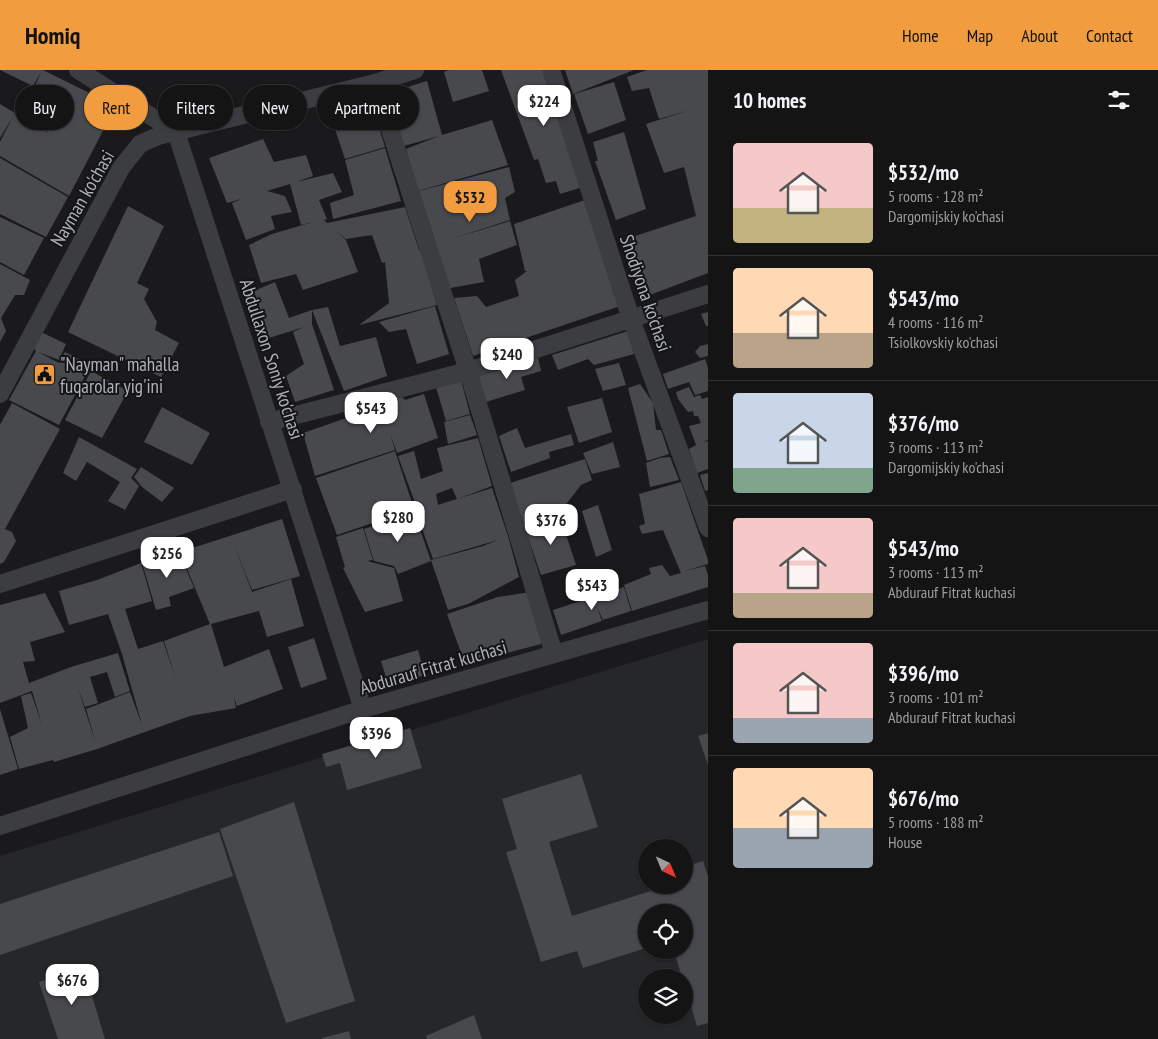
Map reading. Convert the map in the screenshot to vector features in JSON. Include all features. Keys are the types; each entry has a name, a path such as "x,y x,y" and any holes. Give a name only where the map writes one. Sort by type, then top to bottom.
{"street":[{"path":"78,70 176,132"},
{"name":"Nayman ko'chasi","path":"0,394 121,168 140,144 158,136 416,70"},
{"name":"Shodiyona ko'chasi","path":"551,70 631,319 708,528"},
{"path":"375,82 468,372 554,654"},
{"name":"Abdullaxon Soniy ko'chasi","path":"176,132 293,488 363,709"},
{"path":"270,422 468,372 708,294"},
{"path":"0,584 293,488"},
{"name":"Abdurauf Fitrat kuchasi","path":"0,826 363,709 708,610"}],"shaded area":[{"path":"708,639 708,1039 0,1039 0,856"}],"building":[{"path":"0,70 43,70 73,85 35,85 41,72 34,85"},
{"path":"449,70 482,70 489,91 453,102 444,72"},
{"path":"501,70 546,70 572,148 564,151 573,149 583,187 560,194 556,181 546,183 538,159 534,160"},
{"path":"565,70 634,70 573,94"},
{"path":"647,70 708,70 708,273 642,298 623,240 696,216 684,167 664,173 646,124 690,110 659,119 649,88 632,91 627,77"},
{"path":"427,81 442,135 492,120 508,165 418,191 406,149 439,136 404,146 399,130 419,130 419,85 414,85"},
{"path":"614,82 626,120 588,134 574,94"},
{"path":"74,85 84,90 84,130 103,130 69,196 0,156 0,142 14,114 15,130 43,130 47,132 48,130 74,130"},
{"path":"0,104 15,113 0,138"},
{"path":"335,130 380,130 385,147 345,159"},
{"path":"624,132 646,209 616,220 595,161 598,161 593,142"},
{"path":"263,139 274,162 306,155 313,176 296,182 333,173 342,192 319,200 327,219 324,220 327,223 405,207 419,250 421,249 437,305 359,325 389,303 385,262 382,263 372,235 346,239 336,231 346,240 358,272 303,290 296,274 261,283 249,245 272,234 313,222 301,225 290,184 267,191 285,196 292,212 271,216 275,229 246,240 232,203 241,199 227,203 209,158"},
{"path":"385,148 401,201 333,219 330,203 354,195 345,160"},
{"path":"0,158 68,197 46,237 0,214"},
{"path":"509,167 515,192 505,198 510,220 448,240 510,221 517,245 479,259 484,282 450,288 419,191"},
{"path":"588,199 620,306 473,356 454,298 477,296 486,307 519,296 515,280 527,271 525,271 514,224"},
{"path":"128,206 164,226 137,283 149,289 144,299 157,322 155,330 179,343 161,377 68,332"},
{"path":"0,217 44,238 24,275 0,262"},
{"path":"0,264 30,280 24,295 15,295 1,318 6,331 0,342"},
{"path":"275,282 289,318 312,310 312,324 334,390 295,402 286,376 304,364 293,332 304,327 269,338 254,291"},
{"path":"435,306 449,354 417,364 406,329 389,332 379,322"},
{"path":"328,307 340,346 376,337 387,376 344,391 312,310"},
{"path":"708,312 708,326 706,326 701,314"},
{"path":"628,331 634,354 594,365 588,359 558,370 552,355"},
{"path":"41,332 66,344 59,360 38,352 59,363 65,352 91,365 59,425 9,400 36,351 33,347"},
{"path":"708,344 708,356 700,358 695,352 700,346"},
{"path":"538,358 541,371 521,377 525,390 486,402 478,376"},
{"path":"705,359 708,368 708,391 695,395 689,382 668,389 663,374"},
{"path":"619,363 626,385 603,391 595,369"},
{"path":"91,371 128,391 102,438 65,420"},
{"path":"461,380 470,414 446,421 436,387"},
{"path":"640,384 653,403 656,430 661,430 669,454 647,461 628,388"},
{"path":"689,387 694,397 700,395 702,399 708,397 708,440 702,442 708,441 708,469 697,473 689,449 696,445 689,426 701,423 698,416 694,416 693,411 688,412 678,399 676,392"},
{"path":"424,394 438,438 397,453 390,433 395,450 315,476 303,433 381,406 380,404 401,396 405,400"},
{"path":"602,398 612,432 579,443 567,407"},
{"path":"12,403 60,429 5,529 12,532 16,541 4,562 0,564 0,425"},
{"path":"162,407 210,433 192,465 144,442"},
{"path":"470,415 477,435 448,444 444,422"},
{"path":"517,428 525,448 571,434 574,445 549,452 550,458 511,472 499,436"},
{"path":"79,437 137,469 131,478 139,486 125,510 108,501 120,482 87,462 76,481 63,473"},
{"path":"478,438 492,486 458,499 492,488 519,577 468,604 448,610 431,560 498,540 433,559 398,456 414,451 421,479 443,471 437,448","holes":["452,488 457,499 438,505 436,494"]},
{"path":"613,442 620,467 592,474 583,453"},
{"path":"395,451 414,509 337,535 316,478"},
{"path":"670,457 679,480 650,487 646,463"},
{"path":"585,459 592,480 581,485 564,507 523,522 510,483"},
{"path":"141,467 174,488 162,502 142,487 134,477"},
{"path":"708,473 708,490 705,491 700,475"},
{"path":"681,482 708,560 708,564 685,571 705,566 708,575 708,587 632,611 624,585 651,574 649,568 662,565 670,576 681,573 663,530 642,534 639,526 645,524 639,494"},
{"path":"598,505 612,550 596,557 582,511"},
{"path":"414,512 431,561 398,574 394,566 374,561 364,529"},
{"path":"560,516 576,565 541,575 525,529"},
{"path":"282,519 300,576 252,590 233,542 252,592 291,579 304,626 267,637 259,611 211,624 224,667 269,649 283,689 237,706 234,697 236,708 190,716 97,749 54,762 53,760 19,769 10,737 28,728 21,696 31,693 42,725 32,691 0,703 0,605 45,593 65,632 30,642 35,661 23,662 29,683 71,667 118,653 130,691 115,697 107,672 90,677 98,703 85,707 78,688 96,744 86,709 130,692 142,725 122,654 108,614 69,625 59,591 97,580 141,563 152,601 125,609 138,649 163,641 176,679 164,641 210,624 180,552"},
{"path":"363,528 373,560 367,561 394,568 403,601 365,612 343,568 345,567 336,537"},
{"path":"179,552 194,588 169,597 171,606 156,610 142,563"},
{"path":"624,587 631,611 603,620 597,607 602,621 561,635 553,610"},
{"path":"530,592 545,643 465,664 447,614 498,597"},
{"path":"314,638 327,679 301,688 288,647"},
{"path":"418,650 425,675 389,687 381,661"},
{"path":"0,709 18,769 0,775"},
{"path":"410,728 422,768 347,790 340,763 326,767 322,754"},
{"path":"708,733 708,765 698,736"},
{"path":"581,774 598,827 549,842 572,916 641,894 693,894 693,864 703,861 708,876 708,1023 697,1026 693,1013 693,969 679,969 677,959 693,959 693,904 638,904 638,951 583,968 577,951 541,962 506,852 517,849 502,799"},
{"path":"294,802 355,1001 286,1023 220,829"},
{"path":"219,832 233,876 0,955 0,904"},
{"path":"83,966 105,1039 58,1039 39,982"},
{"path":"474,1015 482,1039 427,1039 426,1036"},
{"path":"349,1031 351,1039 322,1039 322,1038"}],"place":[{"name":"\"Nayman\" mahalla fuqarolar yig'ini","path":"44,375"}]}
